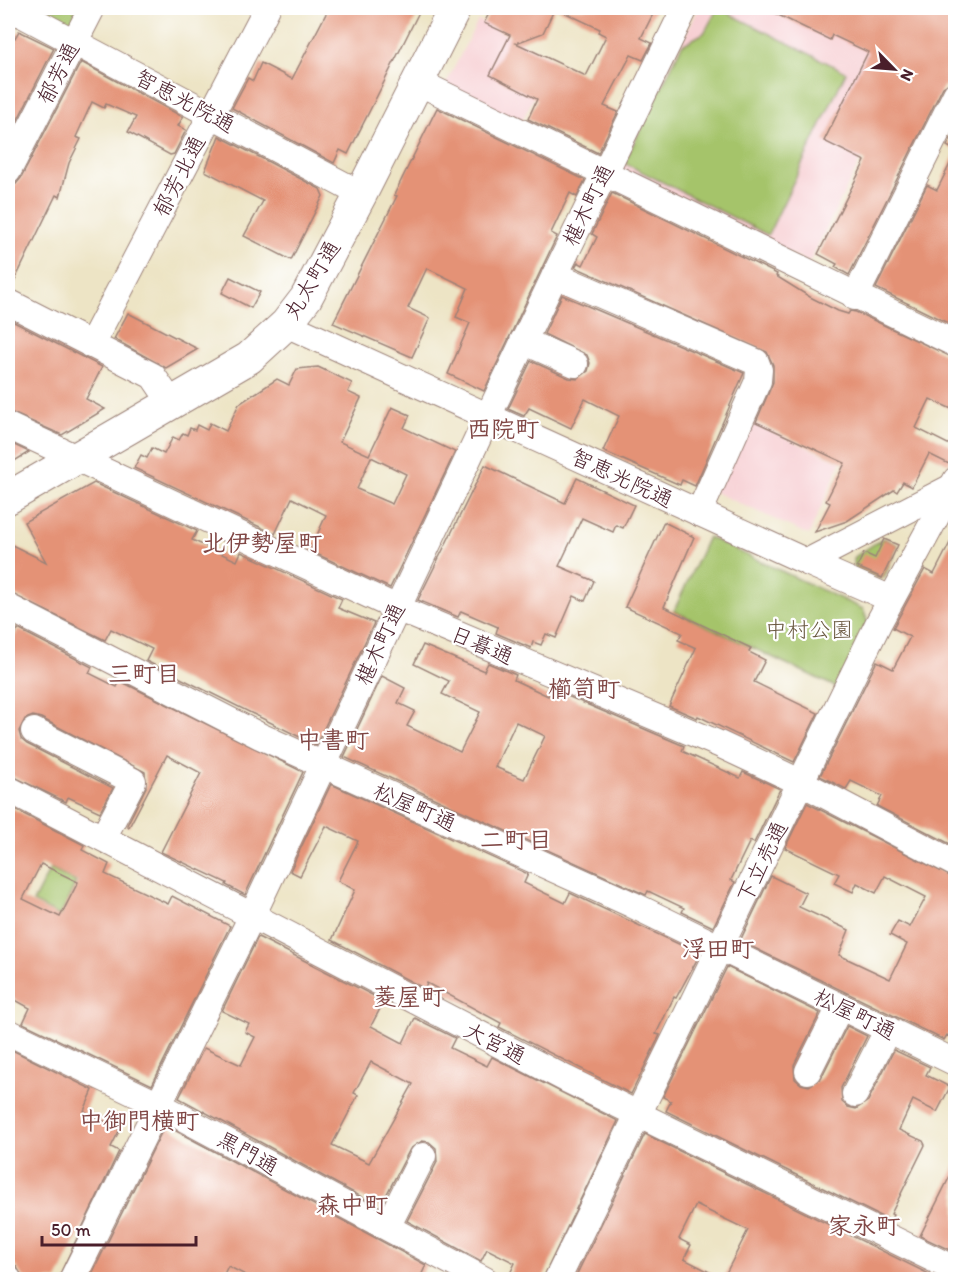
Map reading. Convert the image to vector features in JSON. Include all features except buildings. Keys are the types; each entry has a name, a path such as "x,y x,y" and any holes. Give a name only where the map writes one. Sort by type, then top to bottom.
{"main road":[{"name":"丸太町通","path":"8,498 249,358 286,324 306,298 455,8"}],"street":[{"name":"智恵光院通","path":"9,8 361,194"},
{"name":"郁芳通","path":"8,171 92,8"},
{"name":"郁芳北通","path":"91,345 267,8"},
{"name":"椹木町通","path":"72,1280 252,916 603,173 685,8"},
{"path":"418,82 855,297 956,344"},
{"path":"855,297 954,100"},
{"path":"555,275 756,363 759,370 758,381 699,513"},
{"path":"8,302 153,376 172,404"},
{"name":"智恵光院通","path":"286,324 891,599"},
{"path":"523,341 575,364"},
{"name":"日暮通","path":"8,426 75,460 397,608 719,744 801,783 956,864"},
{"path":"807,562 954,485"},
{"name":"下立売通","path":"557,1280 891,599 954,485"},
{"name":"松屋町通","path":"8,607 324,766 631,904 956,1063"},
{"path":"34,731 133,781 103,838"},
{"name":"大宮通","path":"8,789 638,1114 956,1270"},
{"path":"808,1071 840,1007"},
{"path":"855,1094 888,1029"},
{"name":"黒門通","path":"8,1032 159,1104 485,1280"},
{"path":"387,1227 423,1156"}],"shaded area":[{"path":"699,8 937,8 809,263 618,168"},
{"path":"478,20 553,59 520,125 445,86"},
{"path":"744,419 841,462 809,535 712,491"}],"green space":[{"path":"22,8 83,8 73,27"},
{"path":"718,8 846,72 768,235 624,163 682,45 704,33"},
{"name":"中村公園","path":"708,537 863,609 869,626 840,689 674,611"},
{"path":"883,538 898,545 884,578 880,579 855,568 853,558"},
{"path":"50,869 76,882 60,916 33,902"}],"district":[{"name":"西院町","path":"503,428"},
{"name":"北伊勢屋町","path":"262,542"},
{"name":"三町目","path":"144,673"},
{"name":"櫛笥町","path":"584,688"},
{"name":"中書町","path":"333,739"},
{"name":"二町目","path":"516,839"},
{"name":"浮田町","path":"718,948"},
{"name":"菱屋町","path":"409,996"},
{"name":"中御門横町","path":"139,1120"},
{"name":"森中町","path":"352,1204"},
{"name":"家永町","path":"864,1225"}]}
